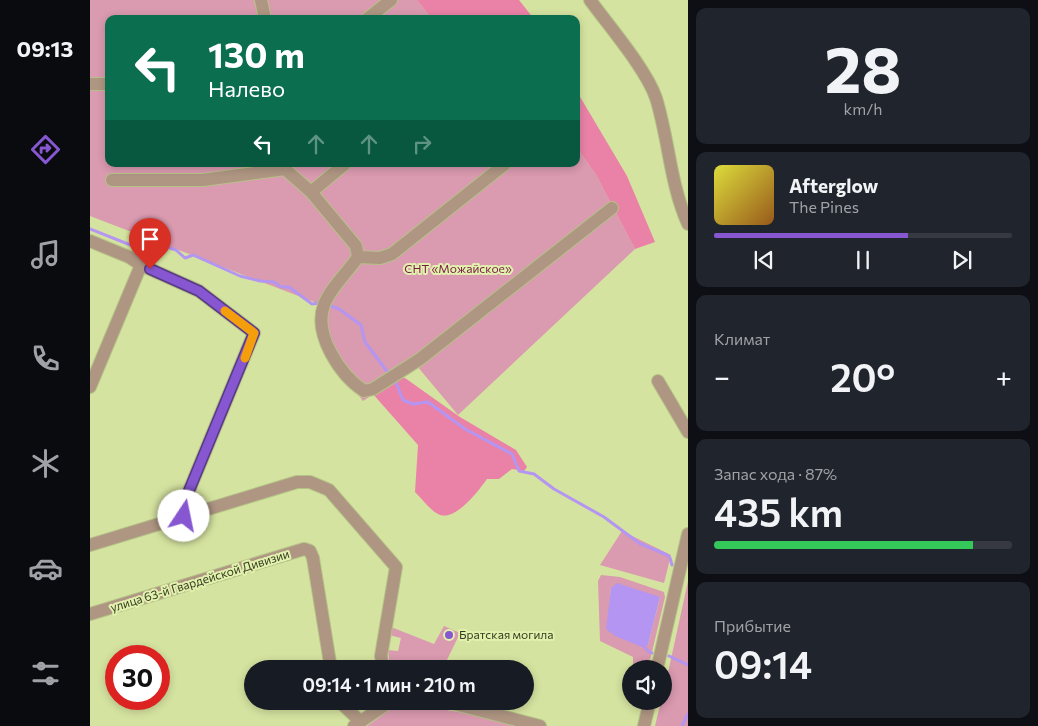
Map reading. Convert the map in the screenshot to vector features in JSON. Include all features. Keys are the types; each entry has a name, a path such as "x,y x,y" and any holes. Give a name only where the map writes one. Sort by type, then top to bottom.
{"street":[{"path":"261,0 264,15"},
{"path":"372,15 391,0"},
{"path":"590,0 633,58 656,97 678,201 688,224"},
{"path":"90,84 105,84"},
{"path":"112,180 203,180 285,167 311,192 356,246 358,257 324,305 321,326 329,348 352,383 364,391 373,389 420,359 612,208"},
{"path":"311,192 340,167"},
{"path":"358,257 380,258 392,254 501,167"},
{"path":"90,241 199,291 254,333 186,498 184,516"},
{"path":"90,387 141,265"},
{"path":"658,381 688,432"},
{"path":"90,545 297,482 310,482 328,490 396,567 382,660"},
{"path":"659,660 688,534"},
{"name":"улица 63-й Гвардейской Дивизии","path":"90,614 304,549 310,551 313,558 330,660"},
{"path":"346,710 358,724 378,710"},
{"path":"479,710 540,726"},
{"path":"644,726 648,710"}],"green space":[{"name":"СНТ «Можайское»","path":"90,0 417,0 429,15 105,15 105,167 580,167 580,152 595,173 635,249 458,415 417,366 363,401 327,353 322,305 90,216"},
{"path":"622,531 671,555 664,583 600,565"},
{"path":"601,575 620,577 664,592 665,597 650,660 633,660 633,657 600,641 598,581","holes":["611,588 660,597 648,645 607,629"]},
{"path":"688,581 688,726 655,726 659,710 672,710 671,660"},
{"path":"444,626 460,633 447,660 389,660 388,650 398,651 401,638 389,635 391,627 434,644"},
{"path":"390,710 446,710 518,726 367,726"}],"shaded area":[{"path":"417,0 519,0 531,15 429,15"},
{"path":"580,97 627,176 655,242 635,249 595,173 580,152"},
{"path":"397,377 405,378 460,417 516,450 527,467 524,471 512,469 499,479 487,479 466,504 452,514 445,516 435,512 415,492 418,445 372,393"},
{"path":"617,583 660,597 648,645 642,647 615,636 606,629 611,588"}],"waterway":[{"path":"90,229 153,254 157,244 176,250 185,258 193,255 240,276 274,282 281,287 289,287 312,304 320,303"},
{"path":"328,305 339,309 361,325 365,342 389,374"},
{"path":"395,380 403,400 413,404 428,402 465,429 512,454 519,471 534,474 554,489 604,517 639,543 667,555 672,565"},
{"path":"642,644 652,653"},
{"path":"669,656 688,665"},
{"path":"682,726 688,714"}],"slow traffic":[{"path":"225,311 254,333 245,358"}],"place":[{"name":"Братская могила","path":"449,635"}],"route":[{"path":"150,269 199,291 254,333 247,354 186,498 184,516"}]}
